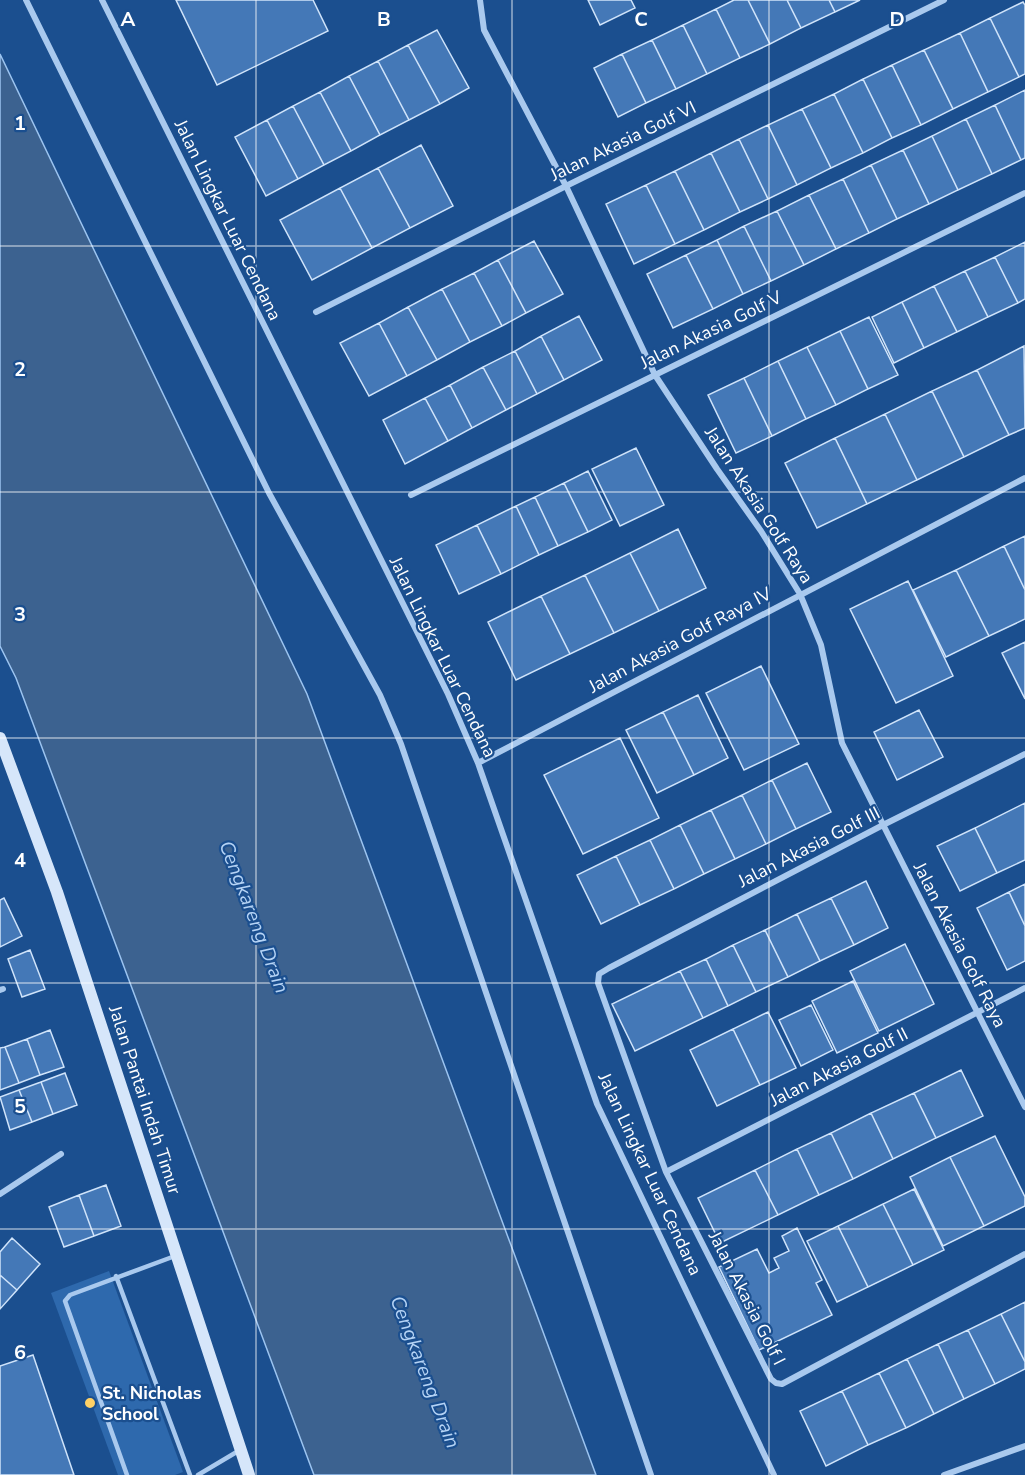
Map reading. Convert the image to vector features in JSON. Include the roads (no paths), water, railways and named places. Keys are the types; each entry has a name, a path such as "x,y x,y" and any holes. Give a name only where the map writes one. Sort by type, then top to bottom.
{"street":[{"path":"26,0 269,494 384,705 401,744 651,1475"},
{"name":"Jalan Lingkar Luar Cendana","path":"102,0 448,694 478,763 597,1104 774,1475"},
{"name":"Jalan Akasia Golf Raya","path":"480,0 483,30 566,186 655,375 761,531 800,594 821,645 842,743 1025,1107"},
{"name":"Jalan Akasia Golf VI","path":"316,312 944,0"},
{"name":"Jalan Akasia Golf V","path":"411,495 1025,193"},
{"name":"Jalan Akasia Golf Raya IV","path":"478,763 1025,478"},
{"name":"Jalan Pantai Indah Timur","path":"0,738 57,892 249,1475"},
{"name":"Jalan Akasia Golf III","path":"609,968 883,825 1025,754"},
{"name":"Jalan Akasia Golf I","path":"609,968 599,974 597,983 666,1172 771,1378 776,1383 782,1384 1025,1254"},
{"name":"Jalan Akasia Golf II","path":"666,1172 1025,988"},
{"path":"0,1194 60,1154"},
{"path":"944,1475 1025,1446"}],"lane":[{"path":"127,1475 65,1302 70,1295 177,1255"},
{"path":"116,1276 190,1475"},
{"path":"198,1475 240,1450"}],"water":[{"name":"Cengkareng Drain","path":"0,54 307,694 596,1475 314,1475 16,678 0,646"}],"place":[{"name":"St. Nicholas School","path":"90,1403"}]}
